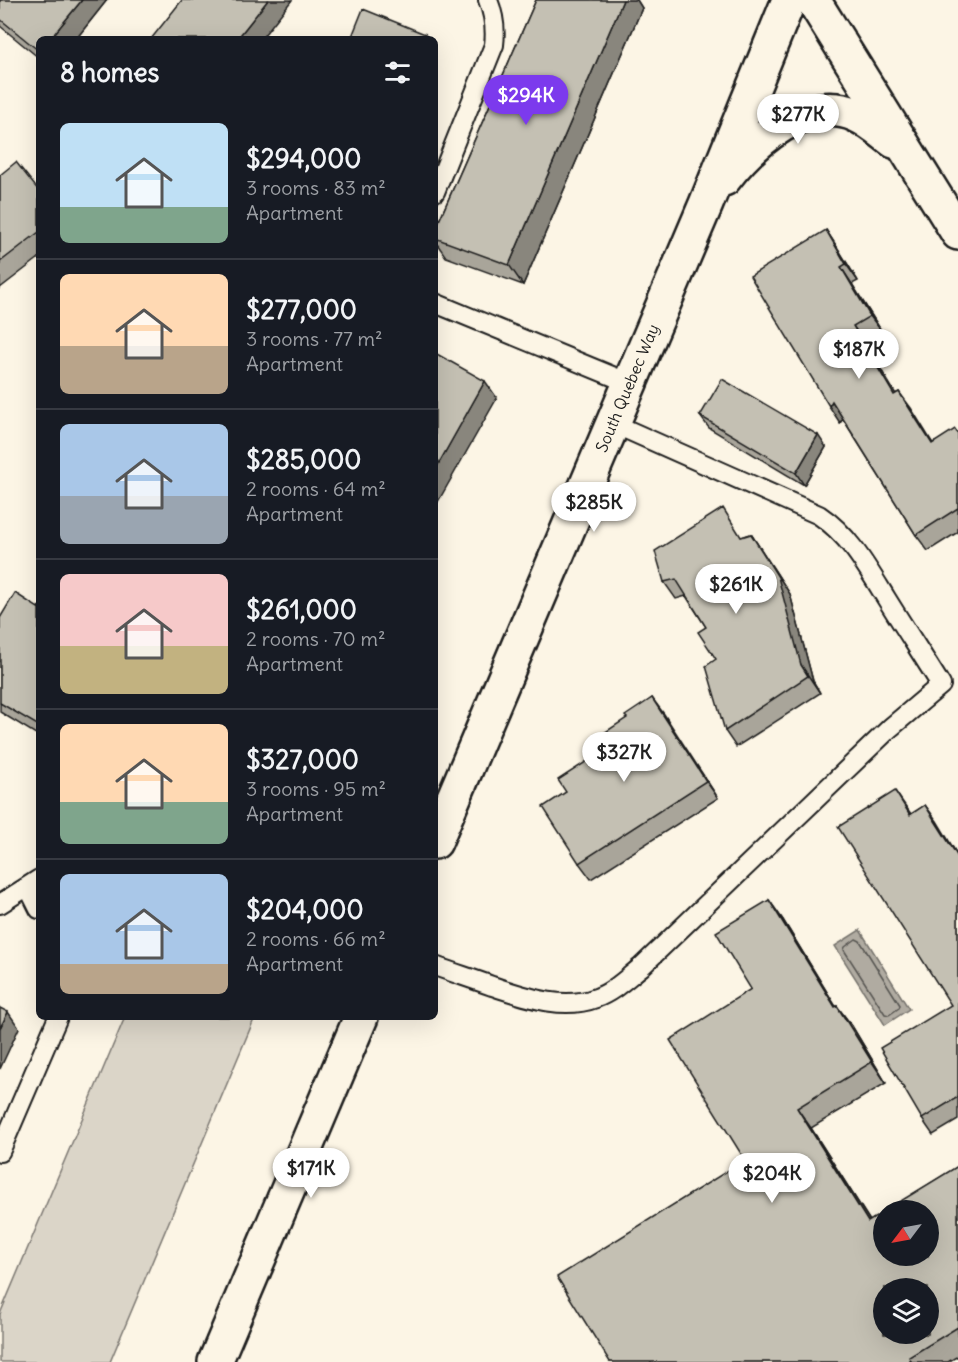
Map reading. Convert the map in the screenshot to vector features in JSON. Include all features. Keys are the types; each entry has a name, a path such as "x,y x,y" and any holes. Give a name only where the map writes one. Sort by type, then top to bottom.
{"street":[{"name":"South Quebec Way","path":"438,835 706,204 789,0"},
{"path":"813,0 958,233"},
{"path":"706,204 729,174 765,137 784,124 819,110 855,114 905,149"},
{"path":"215,1362 360,1020"}],"lane":[{"path":"438,185 494,45 494,16 488,0"},
{"path":"438,304 629,383"},
{"path":"438,967 541,1000 574,1003 598,997 641,967 890,728 941,685 867,568 850,543 832,523 819,514 612,423"},
{"path":"0,904 33,883"},
{"path":"0,1152 57,1020"}],"shaded area":[{"path":"124,1020 254,1020 110,1362 0,1362 0,1314"}],"water":[{"path":"860,930 909,1009 885,1025 835,946"}],"building":[{"path":"0,0 82,0 52,36 36,36 36,49 0,19"},
{"path":"182,0 268,0 239,36 153,36"},
{"path":"536,0 623,0 509,265 438,239 438,223"},
{"path":"363,9 425,34 424,36 352,36"},
{"path":"16,162 36,187 36,234 0,262 0,175"},
{"path":"826,230 846,264 841,267 870,316 853,326 894,395 899,392 932,444 955,429 958,434 958,508 916,535 832,401 829,406 750,276"},
{"path":"438,355 485,381 438,465"},
{"path":"722,379 818,435 796,473 700,416"},
{"path":"723,508 741,537 751,534 778,577 801,665 808,676 725,731 706,666 716,659 698,632 706,627 676,579 664,582 655,551"},
{"path":"15,593 36,607 36,724 0,703 0,618"},
{"path":"652,698 706,781 579,863 543,807 566,792 558,780 609,747 601,735"},
{"path":"895,791 910,815 925,805 958,857 958,1097 922,1119 880,1048 951,1005 838,827"},
{"path":"769,900 872,1062 797,1108 868,1222 873,1219 873,1266 939,1266 939,1200 902,1200 958,1166 958,1327 939,1339 939,1278 873,1278 873,1344 930,1344 909,1357 911,1361 909,1362 610,1362 557,1277 745,1160 670,1040 751,989 716,932"},
{"path":"0,1008 8,1012 0,1028"}]}
